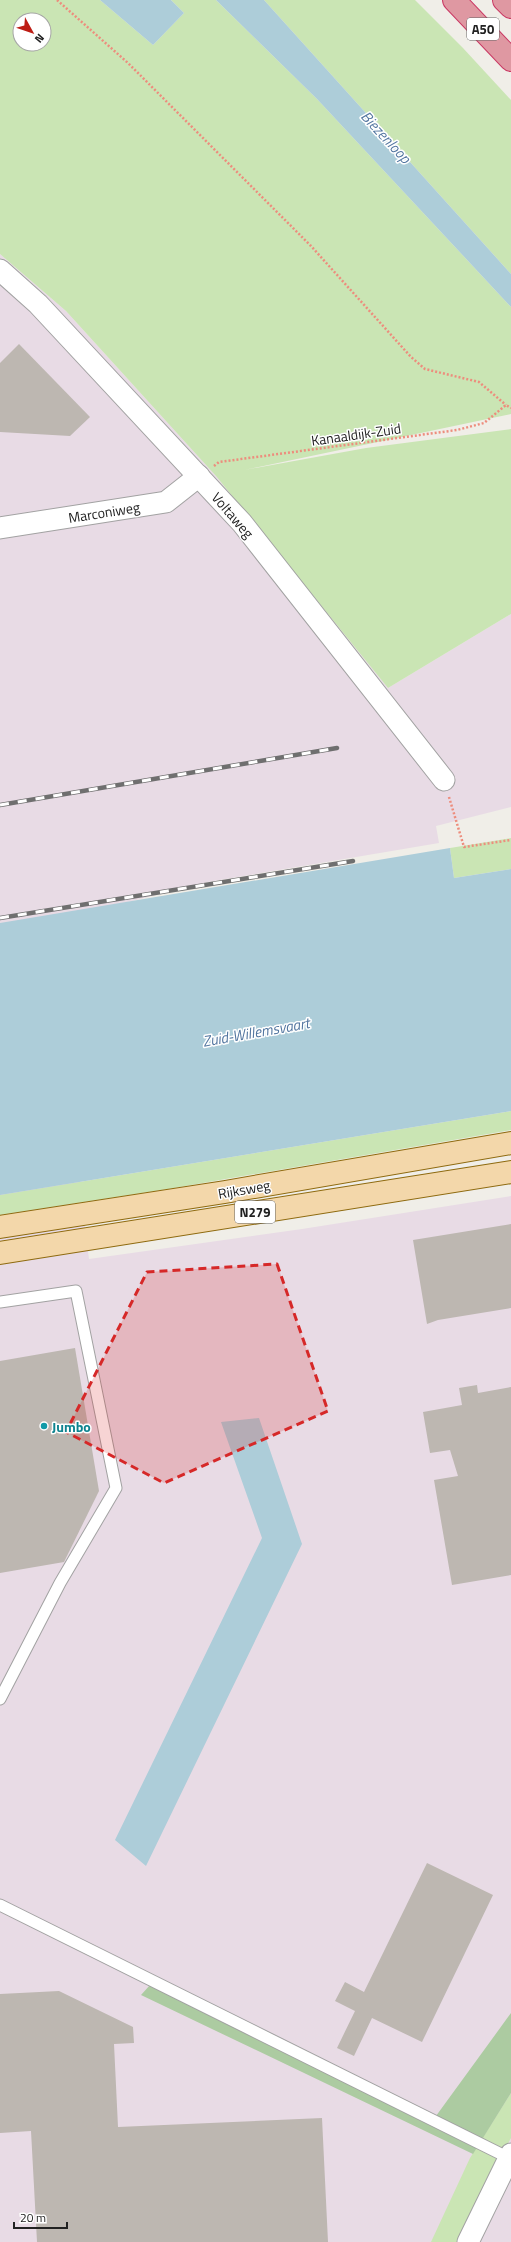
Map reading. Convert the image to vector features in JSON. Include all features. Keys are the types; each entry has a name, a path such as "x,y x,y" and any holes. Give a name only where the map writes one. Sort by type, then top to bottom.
{"highway":[{"name":"A50","path":"454,0 511,60"},
{"name":"A50","path":"504,0 511,7"}],"main road":[{"name":"Rijksweg","path":"0,1227 225,1192 511,1143"},
{"name":"Rijksweg","path":"0,1253 511,1172"}],"street":[{"name":"Voltaweg","path":"0,270 38,304 242,524 444,780"},
{"name":"Marconiweg","path":"0,528 166,502 199,476"},
{"path":"468,2242 510,2156"}],"lane":[{"path":"0,1302 76,1290 116,1488 60,1583 0,1699"},
{"path":"0,1905 510,2156"}],"path":[{"path":"57,0 128,63 305,240 411,357 425,369 480,382 511,408"},
{"name":"Kanaaldijk-Zuid","path":"199,476 219,462 457,430 484,423 506,404"},
{"path":"444,780 464,847 511,840"}],"highlighted area":[{"path":"277,1264 328,1411 164,1483 66,1432 147,1272"}],"shaded area":[{"path":"0,254 66,311 216,476 388,688 511,614 511,807 436,826 439,843 208,882 0,934"},
{"path":"0,1100 78,1173 89,1259 302,1229 511,1196 511,2242 0,2242"}],"green space":[{"path":"0,0 100,0 153,45 184,13 171,0 216,0 317,99 511,307 511,414 244,470 366,448 511,429 511,614 388,688 216,476 66,311 0,254"},
{"path":"264,0 415,0 463,48 511,100 511,274"},
{"path":"511,838 511,869 454,878 450,848"},
{"path":"511,1111 511,1130 168,1189 0,1215 0,1195"},
{"path":"150,1985 436,2116 511,2013 511,2093 473,2154 141,1995"},
{"path":"511,2093 511,2138 484,2188 460,2242 431,2242 470,2158"}],"water":[{"path":"100,0 171,0 184,13 153,45"},
{"name":"Biezenloop","path":"216,0 264,0 511,274 511,307 317,99"},
{"name":"Zuid-Willemsvaart","path":"450,848 454,878 511,869 511,1111 0,1195 0,923"},
{"path":"259,1418 302,1544 146,1866 115,1840 262,1538 221,1422"}],"building":[{"path":"19,344 90,417 70,436 0,432 0,363"},
{"path":"511,1224 511,1308 438,1320 427,1324 413,1240"},
{"name":"Jumbo","path":"75,1348 99,1491 64,1562 0,1573 0,1361"},
{"path":"477,1385 478,1393 511,1387 511,1575 452,1585 434,1480 458,1476 450,1450 430,1453 423,1412 462,1405 459,1388"},
{"path":"427,1863 493,1895 422,2042 372,2018 354,2056 337,2048 355,2011 335,2001 345,1982 364,1992"},
{"path":"59,1991 133,2027 134,2043 114,2044 118,2127 322,2118 328,2242 37,2242 31,2131 0,2133 0,1994"}],"railway":[{"path":"0,805 337,748"},
{"path":"0,918 353,861"}],"place":[{"name":"Jumbo","path":"44,1426"}]}
